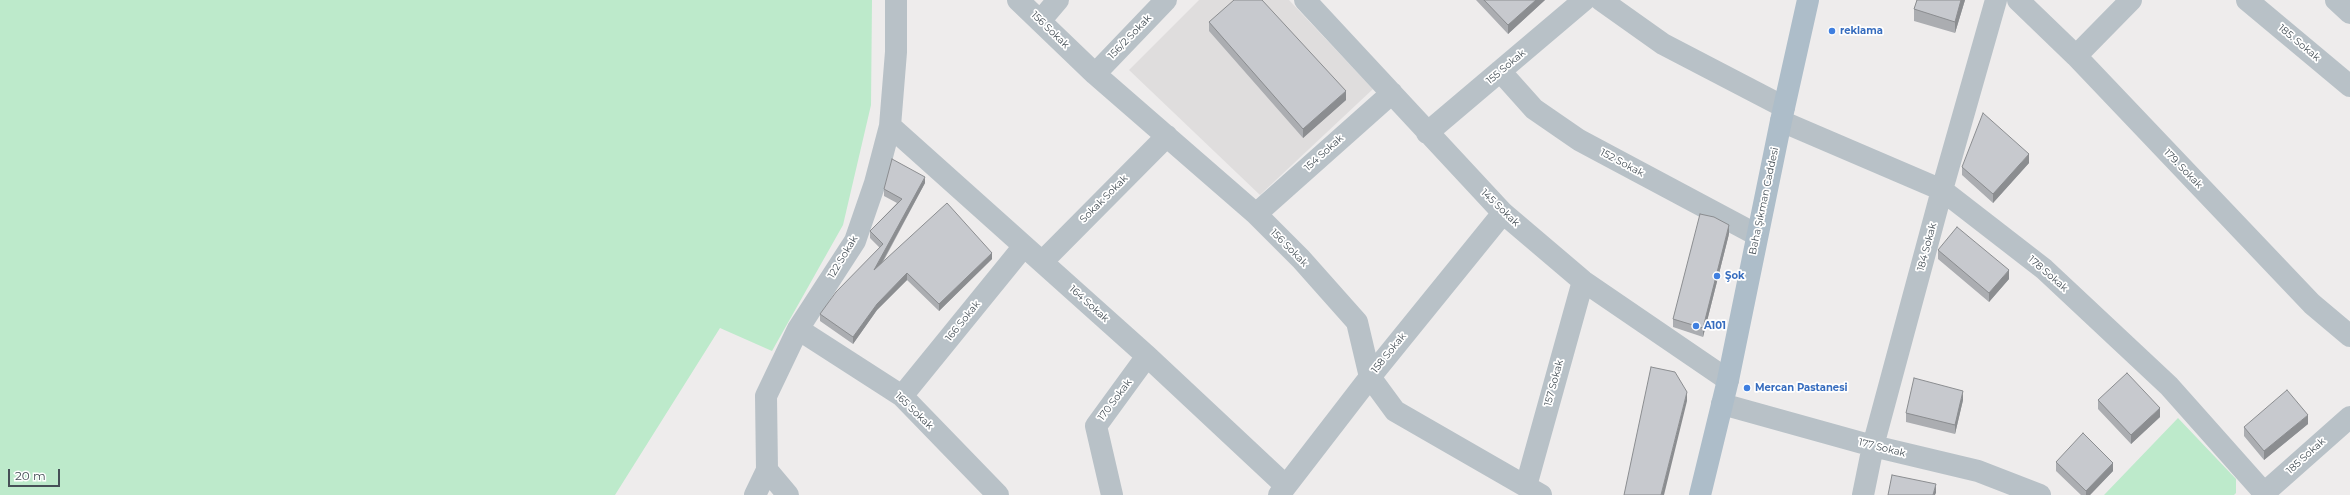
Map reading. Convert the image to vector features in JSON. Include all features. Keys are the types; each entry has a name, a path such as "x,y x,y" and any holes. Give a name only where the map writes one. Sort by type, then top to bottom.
{"main road":[{"name":"Baha Şıkman Caddesi","path":"1700,495 1728,380 1757,235 1808,0"}],"street":[{"name":"122 Sokak","path":"768,470 766,396 798,328 855,241 890,126 896,52 896,0"},
{"name":"156 Sokak","path":"1018,0 1041,20 1095,74 1256,214 1301,259 1357,322 1370,376 1395,411 1534,491"},
{"path":"1041,20 1058,0"},
{"name":"156/2 Sokak","path":"1095,74 1166,0"},
{"name":"155 Sokak","path":"1426,133 1584,0"},
{"name":"178 Sokak","path":"1601,0 1663,44 1783,114 1942,190 2055,279 2169,386 2264,494"},
{"name":"184 Sokak","path":"1862,495 1873,446 1942,190 1996,0"},
{"name":"179. Sokak","path":"2018,0 2076,56 2312,304 2350,336"},
{"path":"2076,56 2131,0"},
{"name":"185. Sokak","path":"2247,0 2350,86"},
{"path":"2336,0 2350,13"},
{"name":"145 Sokak","path":"1318,4 1426,133 1503,213 1582,281 1728,380"},
{"name":"152 Sokak","path":"1500,71 1534,109 1579,140 1757,235"},
{"name":"154 Sokak","path":"1256,214 1392,93"},
{"name":"164 Sokak","path":"890,126 1148,356 1282,490"},
{"name":"Sokak Sokak","path":"1042,262 1167,136"},
{"name":"158 Sokak","path":"1282,490 1370,376 1503,213"},
{"name":"166 Sokak","path":"902,396 1024,246"},
{"name":"157 Sokak","path":"1534,491 1582,281"},
{"name":"165 Sokak","path":"798,328 902,396 998,495"},
{"name":"170 Sokak","path":"1112,495 1096,426 1148,356"},
{"name":"177 Sokak","path":"1722,404 1873,446 1978,471 2040,495"},
{"name":"185 Sokak","path":"2264,494 2350,417"},
{"path":"755,495 768,470 788,495"}],"shaded area":[{"path":"1199,0 1289,0 1373,89 1260,195 1129,70"}],"green space":[{"path":"0,0 872,0 871,105 843,225 772,351 720,328 615,495 0,495"},
{"path":"2178,418 2236,479 2236,493 2234,495 2104,495"}],"building":[{"path":"1234,0 1262,0 1346,91 1303,129 1209,22"},
{"path":"1484,0 1536,0 1508,25"},
{"path":"1917,0 1961,0 1955,22 1914,9"},
{"path":"1983,113 2029,154 1993,194 1962,167"},
{"path":"892,159 925,177 874,270 947,203 992,253 939,304 907,273 877,304 853,337 820,314 836,292 883,244 870,231 902,199 884,189"},
{"path":"1700,214 1714,217 1729,225 1703,328 1673,319"},
{"path":"1957,227 2009,270 1989,293 1938,250"},
{"path":"1651,367 1675,372 1687,392 1661,495 1624,495"},
{"path":"2127,373 2160,408 2131,435 2098,400"},
{"path":"1914,378 1963,391 1955,425 1906,413"},
{"path":"2287,390 2308,415 2264,451 2244,427"},
{"path":"2083,433 2113,463 2086,491 2056,462"},
{"path":"1892,475 1936,484 1933,495 1888,495"}],"place":[{"name":"reklama","path":"1832,31"},
{"name":"Şok","path":"1717,276"},
{"name":"A101","path":"1696,326"},
{"name":"Mercan Pastanesi","path":"1747,388"}]}
